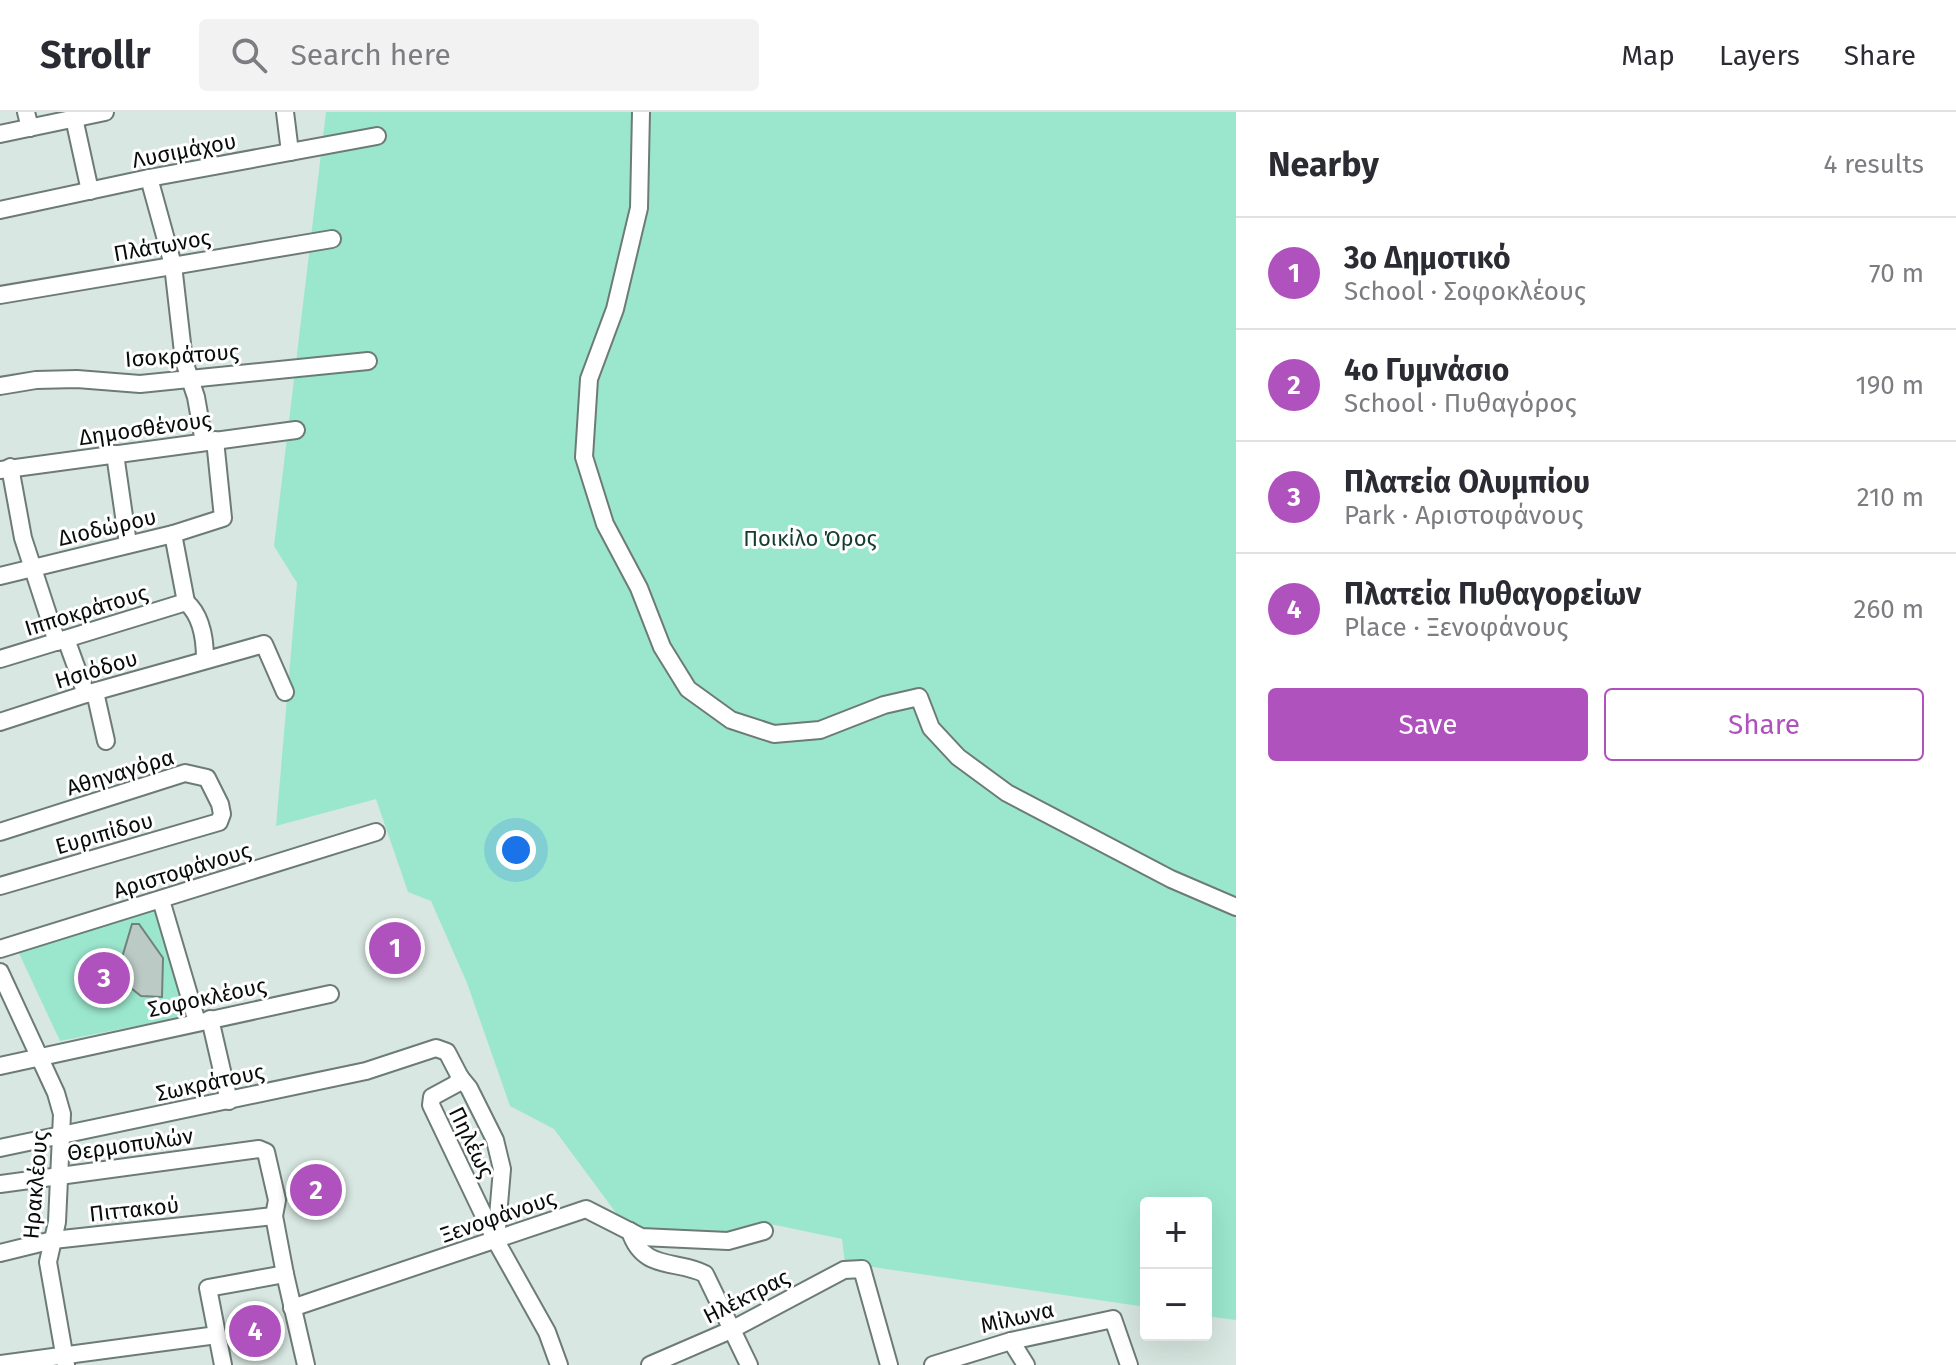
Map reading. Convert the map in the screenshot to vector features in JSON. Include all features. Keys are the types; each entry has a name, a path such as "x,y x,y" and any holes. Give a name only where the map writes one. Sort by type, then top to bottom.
{"street":[{"path":"0,134 28,120 74,118 105,112"},
{"path":"285,112 290,152"},
{"path":"641,112 639,208 615,309 589,379 584,457 605,524 639,588 662,647 688,689 731,720 774,734 820,730 884,705 919,697 931,728 958,757 1007,793 1171,879 1236,907"},
{"path":"74,118 90,191"},
{"name":"Λυσιμάχου","path":"0,210 149,178 377,136"},
{"path":"149,178 173,265 184,361 210,441"},
{"name":"Πλάτωνος","path":"0,295 332,239"},
{"name":"Ισοκράτους","path":"0,386 36,380 77,379 140,384 368,361"},
{"name":"Δημοσθένους","path":"5,468 296,430"},
{"name":"Διοδώρου","path":"0,576 173,534 223,518 210,441"},
{"path":"115,454 128,544"},
{"path":"5,468 33,568 61,640 90,693 106,741"},
{"path":"173,534 186,602 199,620 205,641 205,659"},
{"name":"Ιπποκράτους","path":"0,659 186,602"},
{"name":"Ησιόδου","path":"0,722 264,644 285,692"},
{"name":"Αθηναγόρα","path":"0,832 185,773 207,778 220,804 222,814 219,822"},
{"name":"Ευριπίδου","path":"0,886 219,822"},
{"name":"Αριστοφάνους","path":"0,949 376,832"},
{"path":"161,900 229,1101"},
{"name":"Ηρακλέους","path":"0,972 62,1114 60,1176 48,1262 65,1360"},
{"name":"Σοφοκλέους","path":"0,1066 330,994"},
{"name":"Πηλέως","path":"427,1051 436,1048 447,1052 460,1077 456,1084 432,1097 431,1105 496,1241 547,1332 559,1365"},
{"name":"Σωκράτους","path":"0,1148 366,1071 427,1051"},
{"path":"460,1077 469,1088 495,1140 502,1169 496,1241"},
{"name":"Θερμοπυλών","path":"0,1184 259,1149 266,1152 277,1200 274,1216"},
{"name":"Ξενοφάνους","path":"292,1308 586,1209 641,1237 728,1241 764,1231"},
{"path":"274,1216 306,1365"},
{"name":"Πιττακού","path":"0,1253 53,1240 274,1216"},
{"path":"630,1231 640,1251 654,1261 705,1274 749,1365"},
{"name":"Ηλέκτρας","path":"650,1365 731,1330 844,1270 862,1269 889,1365"},
{"path":"223,1365 208,1288 285,1274"},
{"name":"Μίλωνα","path":"933,1365 1011,1341 1113,1319 1129,1365"},
{"path":"0,1364 65,1360 217,1335"},
{"path":"1011,1341 1026,1365"}],"green space":[{"name":"Ποικίλο Όρος","path":"326,112 1236,112 1236,1320 1212,1317 1212,1197 1140,1197 1140,1306 845,1263 842,1239 761,1222 731,1236 642,1233 625,1225 554,1129 510,1106 467,983 431,901 408,892 376,799 276,826 297,583 274,546"},
{"path":"156,909 185,1007 177,1018 60,1041 17,949"}],"building":[{"path":"132,924 139,924 163,958 162,997 141,996 127,985 121,961"}],"place":[{"name":"3ο Δημοτικό","path":"395,948"},
{"name":"Πλατεία Ολυμπίου","path":"104,978"},
{"name":"4ο Γυμνάσιο","path":"316,1190"},
{"name":"Πλατεία Πυθαγορείων","path":"255,1331"}]}
